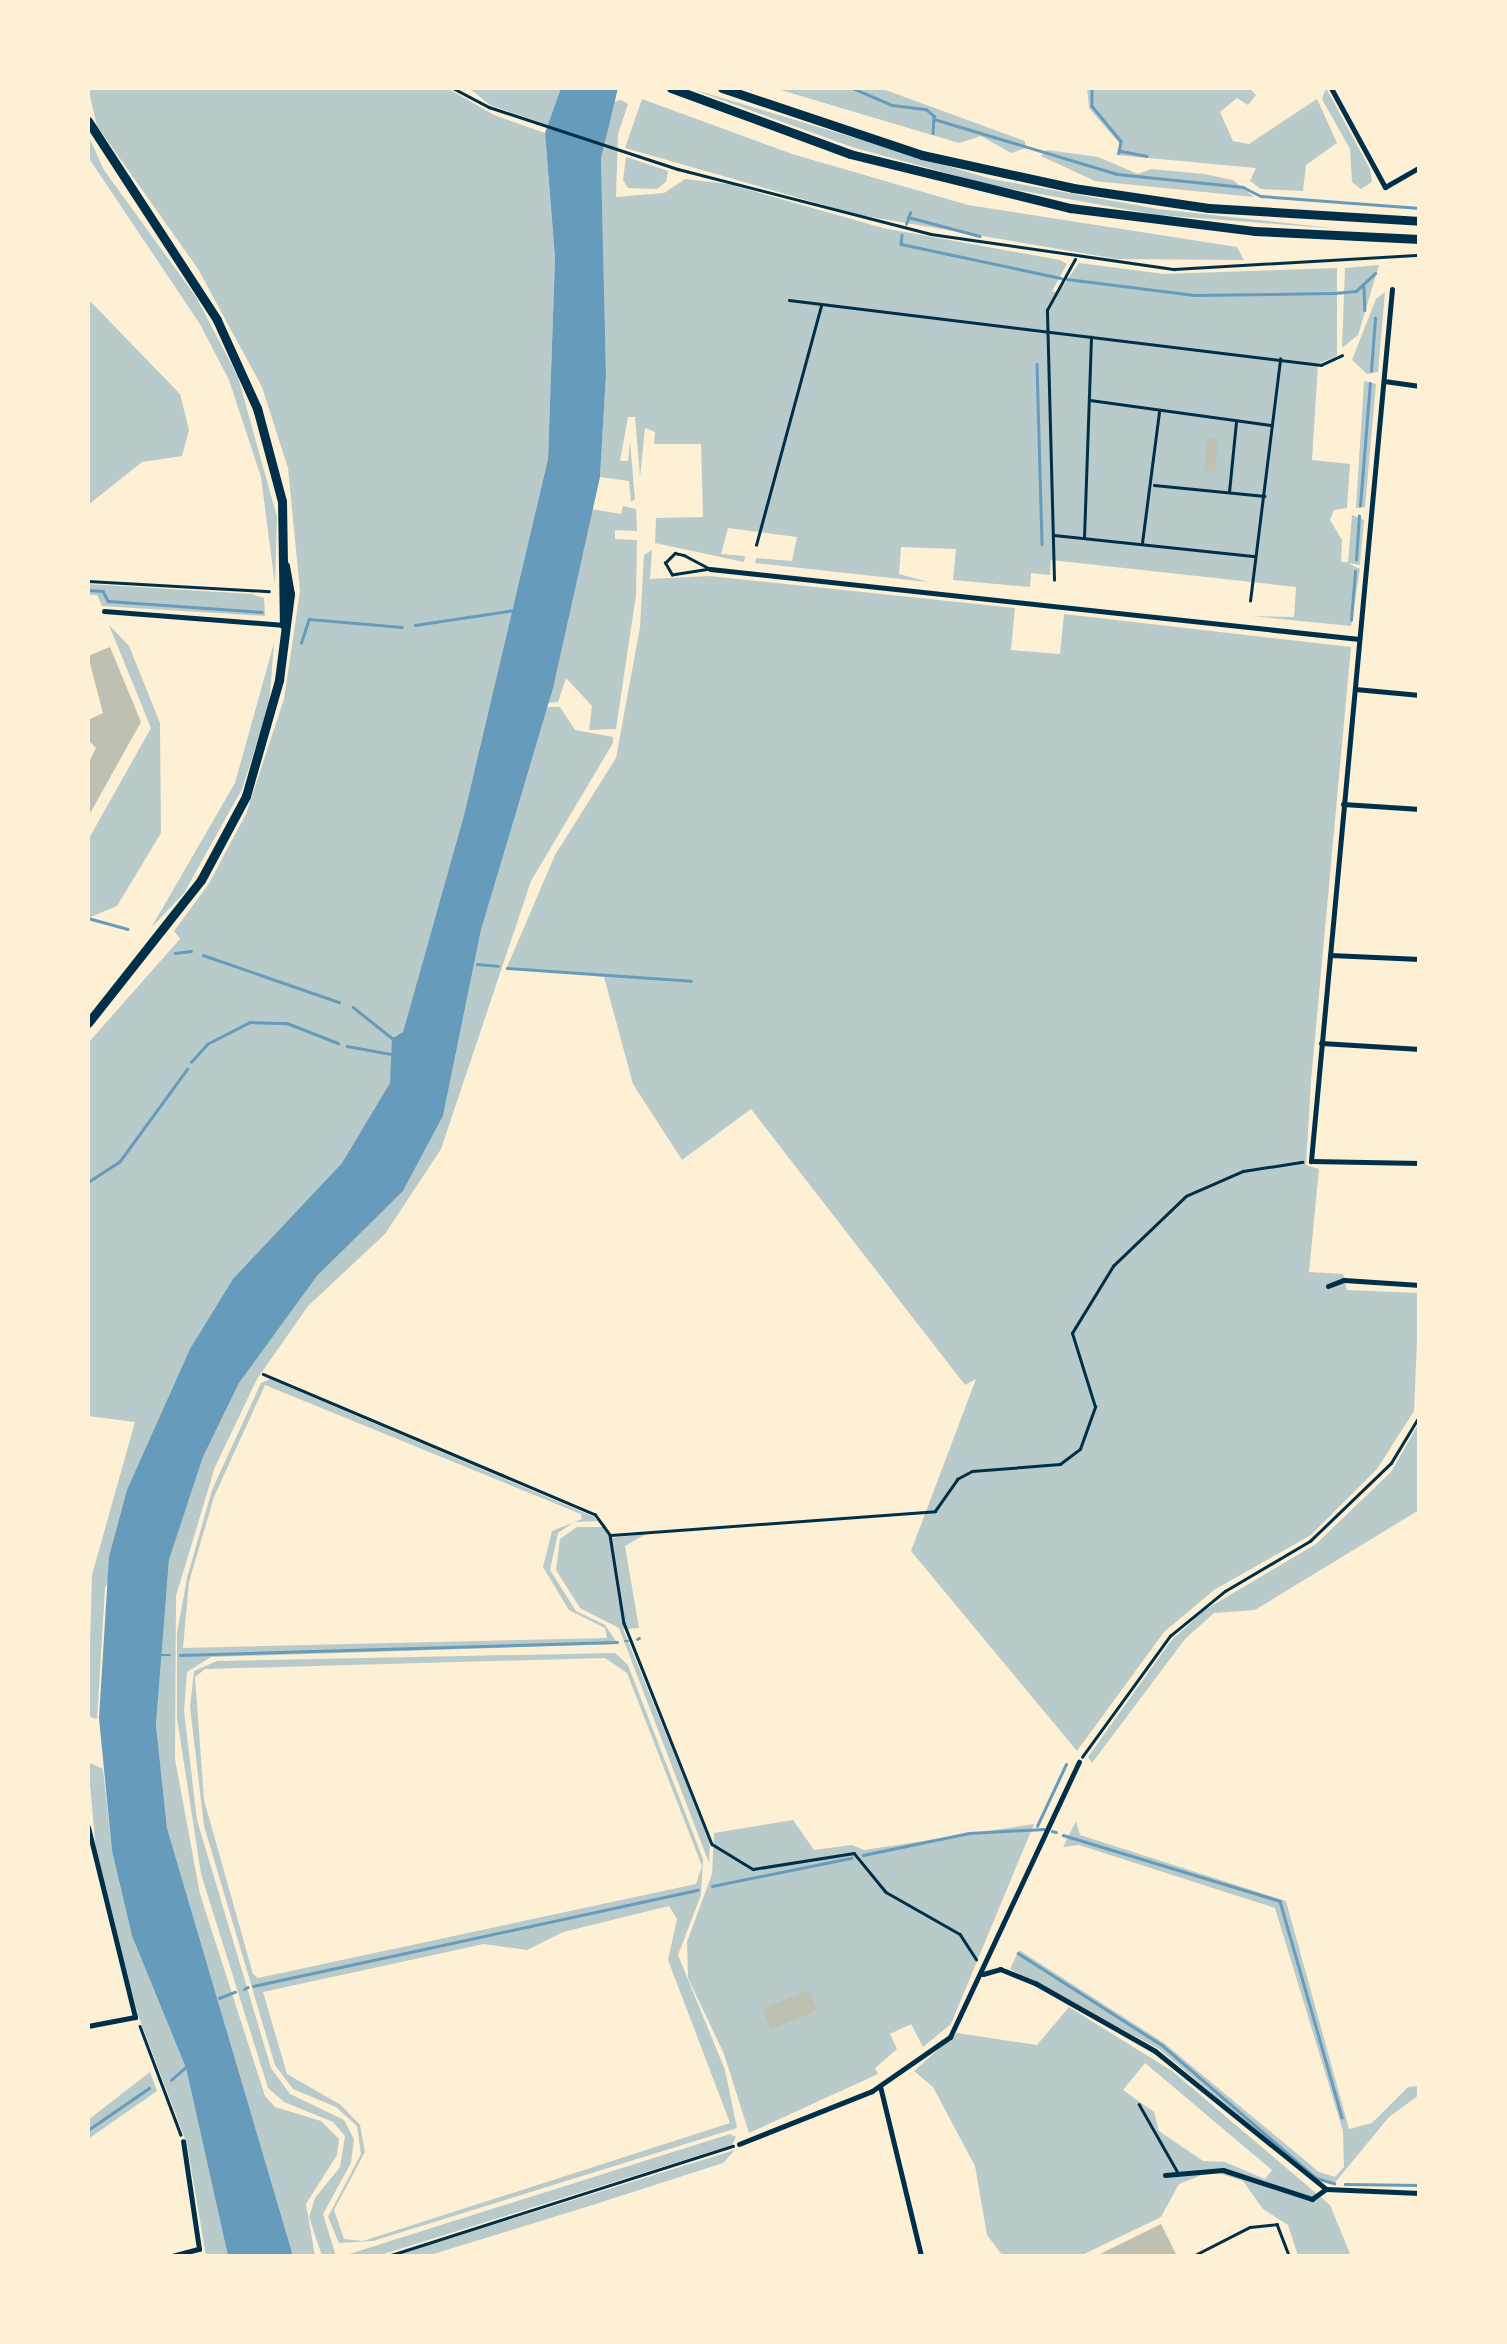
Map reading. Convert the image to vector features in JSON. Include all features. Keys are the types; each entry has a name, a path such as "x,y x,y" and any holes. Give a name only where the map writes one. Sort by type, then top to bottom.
{"main road":[{"path":"672,88 850,154 1070,208 1254,232 1420,239"},
{"path":"722,88 922,155 1073,188 1225,210 1420,221"},
{"path":"88,121 199,290 246,379 282,501 290,594 271,724 234,823 162,935 88,1023"}],"street":[{"path":"1331,88 1386,187 1420,167"},
{"path":"1392,289 1310,1161 1420,1163"},
{"path":"1384,382 1420,386"},
{"path":"710,569 1360,640"},
{"path":"104,611 284,625"},
{"path":"1355,689 1420,696"},
{"path":"1343,804 1420,809"},
{"path":"1330,955 1420,959"},
{"path":"1320,1043 1420,1049"},
{"path":"1328,1286 1344,1280 1420,1285"},
{"path":"739,2144 880,2086 950,2037 983,1974 1079,1762"},
{"path":"88,1827 135,2017 88,2026"},
{"path":"983,1974 1000,1970 1035,1983 1155,2051 1326,2190"},
{"path":"880,2086 921,2256"},
{"path":"172,2256 199,2249 183,2141"},
{"path":"1165,2176 1223,2170 1312,2199 1326,2190 1420,2192"}],"lane":[{"path":"675,553 710,569 672,575 665,563 675,553"},
{"path":"1139,2104 1178,2172"},
{"path":"1193,2256 1250,2227 1277,2224 1289,2256"}],"path":[{"path":"453,88 508,114 863,220 1076,258 1200,269 1420,255"},
{"path":"1054,580 1047,310 1076,258"},
{"path":"789,300 1321,365 1342,356"},
{"path":"756,545 822,304"},
{"path":"1084,538 1091,335"},
{"path":"1250,601 1280,357"},
{"path":"1089,400 1272,425"},
{"path":"1142,544 1160,411"},
{"path":"1229,492 1236,420"},
{"path":"1153,485 1264,496"},
{"path":"1052,535 1256,556"},
{"path":"88,581 269,591"},
{"path":"610,1535 935,1511 956,1479 972,1471 1060,1464 1080,1449 1095,1408 1091,1379 1072,1333 1112,1266 1186,1196 1243,1171 1310,1161"},
{"path":"262,1374 586,1509 610,1535 620,1612 712,1844 753,1869 854,1853 886,1892 966,1939 983,1974"},
{"path":"1079,1762 1170,1636 1225,1591 1310,1541 1391,1463 1420,1415"},
{"path":"135,2017 183,2141"},
{"path":"388,2256 739,2144"}],"shaded area":[{"path":"88,88 447,88 494,115 545,133 555,258 548,459 464,815 403,1032 394,1036 390,1084 342,1163 289,1221 105,1588 97,1719 88,1716 92,1575 135,1422 88,1416 88,1043 180,939 174,931 208,885 246,814 284,699 300,591 288,468 262,387 198,269 97,126"},
{"path":"469,88 561,88 548,125 490,105"},
{"path":"689,88 991,179 1158,209 1340,229 1158,215 990,185 852,147"},
{"path":"774,88 880,88 1025,141 1026,148 1011,153 981,136 959,143"},
{"path":"1087,88 1249,88 1256,95 1248,105 1237,98 1220,112 1233,141 1249,144 1317,99 1337,143 1306,165 1303,191 1261,189 1250,181 1256,168 1116,155 1120,144 1089,108"},
{"path":"1326,88 1370,169 1372,182 1361,189 1352,182 1350,149 1322,99"},
{"path":"642,99 792,154 968,205 1237,247 1244,260 1117,259 859,215 625,148"},
{"path":"621,100 628,104 618,134 616,197 664,193 685,179 728,184 883,228 1060,260 1067,264 1052,291 1058,293 1079,263 1164,274 1337,268 1337,356 1318,364 1312,460 1350,464 1347,508 1334,510 1330,520 1342,540 1341,562 1348,562 1352,515 1364,520 1360,565 1348,563 1360,569 1351,626 1251,616 1294,617 1296,587 1051,560 1050,575 1031,573 1030,587 953,580 956,549 901,547 899,574 928,582 755,563 756,558 792,561 797,537 728,528 721,554 745,556 744,562 655,543 656,518 703,517 701,444 654,444 655,432 645,428 640,477 635,417 628,417 620,461 628,461 630,442 635,499 631,502 629,481 600,477 606,374 601,158 612,102"},
{"path":"88,135 104,170 196,297 238,377 277,517 275,585 261,477 229,380 200,324 88,157"},
{"path":"1047,150 1098,157 1138,174 1151,169 1233,180 1254,197 1095,181 1041,156"},
{"path":"626,157 668,171 666,182 657,189 628,188 623,180"},
{"path":"1379,265 1358,335 1342,348 1345,268"},
{"path":"1385,292 1378,372 1367,374 1352,360 1376,299"},
{"path":"88,299 180,394 189,430 182,456 142,462 88,505"},
{"path":"1364,381 1376,384 1365,507 1356,508"},
{"path":"623,506 636,509 637,531 615,530 615,539 637,540 636,595 616,729 589,730 592,706 566,678 558,702 547,703 591,509 621,514"},
{"path":"652,550 650,579 709,576 1015,608 1011,650 1060,654 1064,614 1351,647 1311,1081 1306,1165 1319,1169 1309,1272 1343,1274 1347,1290 1419,1293 1414,1411 1377,1469 1311,1535 1214,1590 1164,1632 1077,1751 911,1551 976,1379 965,1385 751,1109 682,1160 633,1084 604,977 507,967 555,855 616,758 640,627 644,555"},
{"path":"88,584 252,594 264,598 265,616 102,606 97,595 88,595"},
{"path":"109,625 129,646 160,723 161,833 117,906 88,918 88,840 151,728"},
{"path":"274,643 269,705 242,789 184,893 151,928 235,783"},
{"path":"546,707 560,707 575,730 613,737 613,743 531,881 441,1149 385,1234 308,1306 257,1379 215,1467 176,1596 175,1759 200,1894 265,2096 275,2107 321,2121 339,2139 337,2155 306,2204 315,2256 293,2256 167,1828 156,1725 169,1560 203,1457 239,1383 317,1276 403,1191 443,1116 481,930"},
{"path":"270,1379 598,1521 575,1522 582,1519 581,1514 265,1385 214,1497 189,1582 183,1648 607,1638 605,1628 569,1610 543,1567 552,1531 573,1522 558,1533 550,1570 576,1611 605,1625 618,1644 211,1657 187,1672 184,1711 197,1820 271,2068 290,2094 344,2120 354,2139 351,2163 323,2214 336,2256 322,2256 309,2217 315,2198 340,2167 345,2136 333,2122 284,2102 268,2088 201,1874 177,1718 177,1633 187,1578 212,1490 261,1383"},
{"path":"1419,1423 1419,1510 1255,1610 1214,1613 1185,1639 1092,1763 1088,1757 1170,1642 1203,1611 1316,1544 1391,1472"},
{"path":"577,1527 603,1527 610,1538 646,1534 625,1546 639,1628 623,1629 710,1842 709,1863 619,1628 580,1608 556,1570 560,1539"},
{"path":"615,1653 628,1665 703,1859 701,1895 678,1955 725,2070 737,2128 373,2241 339,2243 328,2217 361,2154 357,2126 336,2107 293,2089 275,2065 204,1826 190,1707 194,1671 217,1661","holes":["605,1658 627,1673 702,1866 696,1884 258,1978 253,1974 204,1800 195,1677 205,1669","669,1906 677,1919 668,1960 730,2123 363,2241 344,2239 334,2210 365,2152 360,2125 341,2105 287,2074 263,1992 484,1944 527,1950 563,1932"]},
{"path":"88,1762 103,1769 112,1851 132,1936 186,2068 228,2256 206,2256 187,2144 138,2015 97,1863"},
{"path":"793,1820 814,1850 852,1845 864,1850 1034,1824 951,2024 923,2047 911,2024 890,2034 897,2049 875,2068 878,2074 749,2133 724,2054 688,1978 687,1942 712,1874 714,1833"},
{"path":"1076,1821 1080,1835 1286,1901 1349,2129 1372,2123 1408,2087 1419,2086 1419,2095 1389,2117 1333,2185 1315,2179 1159,2049 1010,1969 1019,1950 1164,2043 1319,2172 1335,2177 1344,2167 1343,2131 1275,1908 1079,1845 1063,1847"},
{"path":"1069,2007 1172,2071 1330,2205 1351,2256 1298,2256 1288,2225 1263,2209 1243,2181 1212,2171 1179,2184 1161,2217 1080,2256 1003,2256 987,2235 975,2166 933,2087 914,2071 957,2033 1037,2045","holes":["1145,2063 1272,2170 1265,2179 1225,2162 1203,2161 1159,2131 1154,2112 1123,2090"]},
{"path":"150,2072 157,2091 88,2139 88,2120"},
{"path":"730,2134 736,2137 732,2145 377,2256 343,2256"},
{"path":"735,2150 723,2163 580,2209 427,2256 393,2256"}],"water":[{"path":"561,88 618,88 601,158 606,374 600,477 553,688 481,930 443,1116 403,1191 317,1276 239,1383 203,1457 169,1560 156,1725 167,1828 293,2256 228,2256 186,2068 132,1936 112,1851 99,1718 109,1557 127,1490 190,1349 233,1279 342,1163 390,1083 392,1038 403,1032 464,815 548,459 555,258 545,133"}],"building":[{"path":"1207,438 1218,439 1215,472 1204,471"},
{"path":"110,647 141,722 88,817 88,764 96,748 88,740 88,720 103,713 88,656"},
{"path":"809,1990 817,2010 771,2029 763,2009"},
{"path":"1161,2224 1177,2256 1096,2256"}],"waterway":[{"path":"852,88 892,105 926,109 934,116 933,133"},
{"path":"1092,88 1092,106 1121,141 1119,153"},
{"path":"934,119 1117,174 1243,187 1261,196 1420,208"},
{"path":"1121,151 1147,156"},
{"path":"906,224 910,213"},
{"path":"908,217 980,236"},
{"path":"902,235 901,244 1061,278"},
{"path":"1067,279 1194,295 1334,293 1356,291 1375,273"},
{"path":"1364,287 1365,310"},
{"path":"1371,371 1375,318"},
{"path":"1037,364 1042,544"},
{"path":"1360,506 1370,383"},
{"path":"1356,560 1359,516"},
{"path":"1351,620 1355,571"},
{"path":"88,590 103,591 108,601 262,612"},
{"path":"415,625 514,610"},
{"path":"301,643 309,619 402,627"},
{"path":"88,918 128,929"},
{"path":"175,953 191,951"},
{"path":"203,955 339,1002"},
{"path":"477,964 498,966"},
{"path":"507,968 691,981"},
{"path":"353,1007 392,1038"},
{"path":"191,1062 207,1044 250,1022 287,1023 338,1043"},
{"path":"347,1046 391,1054"},
{"path":"88,1182 120,1161 187,1069"},
{"path":"180,1655 617,1642"},
{"path":"159,1655 170,1655"},
{"path":"1037,1826 1066,1764"},
{"path":"863,1855 969,1833 1044,1829"},
{"path":"1052,1831 1056,1832"},
{"path":"1063,1835 1280,1901 1342,2117"},
{"path":"712,1886 851,1858"},
{"path":"253,1986 698,1890"},
{"path":"1018,1953 1162,2045 1316,2178 1334,2183"},
{"path":"244,1989 248,1987"},
{"path":"219,1998 235,1992"},
{"path":"171,2080 186,2067"},
{"path":"88,2130 149,2088"},
{"path":"1345,2184 1420,2185"}]}
